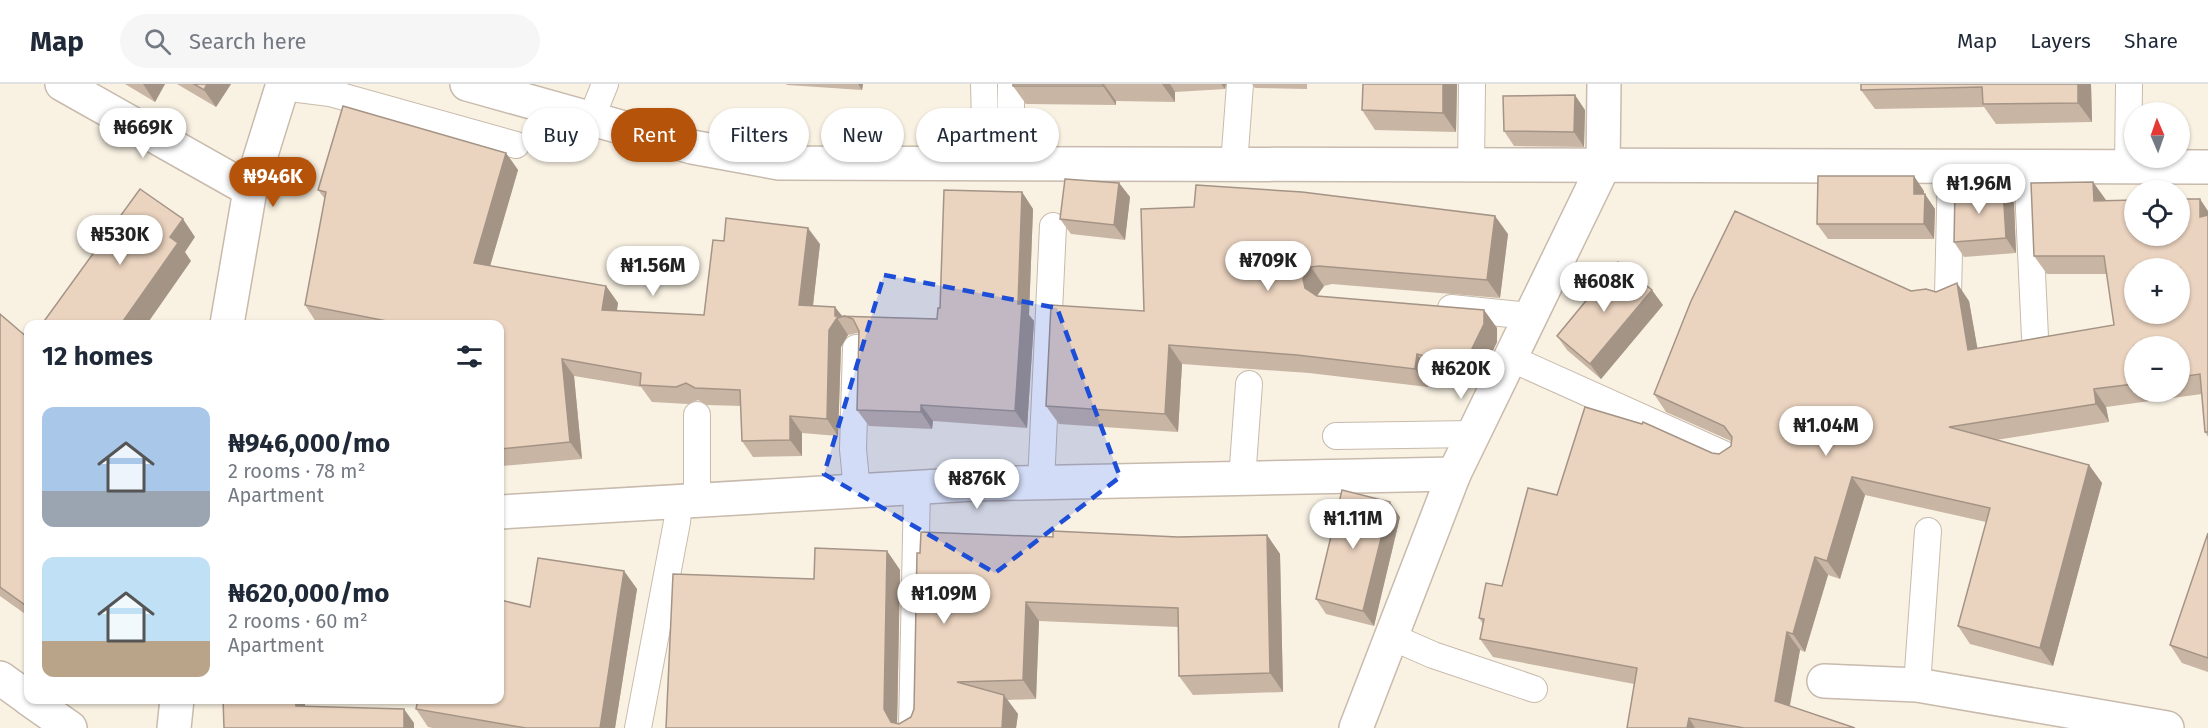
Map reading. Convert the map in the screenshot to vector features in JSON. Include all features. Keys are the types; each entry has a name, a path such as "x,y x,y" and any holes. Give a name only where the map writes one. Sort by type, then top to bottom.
{"street":[{"path":"62,84 250,190"},
{"path":"467,84 552,108"},
{"path":"1356,728 1454,474 1603,167 1604,84"},
{"path":"228,320 250,190 282,86"},
{"path":"599,121 692,147 779,163 1471,167 2124,167"},
{"path":"2190,167 2208,167"},
{"path":"504,512 857,491 1041,483 1454,474"},
{"path":"0,678 24,695"},
{"path":"1824,681 1917,686 2167,728"},
{"path":"36,704 70,728"},
{"path":"174,728 176,704"}],"lane":[{"path":"595,108 605,84"},
{"path":"984,84 999,164"},
{"path":"999,164 1011,84"},
{"path":"1234,165 1240,84"},
{"path":"1471,167 1472,84"},
{"path":"2129,84 2129,102"},
{"path":"282,86 330,93 516,145"},
{"path":"1948,295 1951,167"},
{"path":"2027,167 2035,337"},
{"path":"1041,483 1053,226"},
{"path":"1424,306 1530,316"},
{"path":"856,348 853,449 857,491"},
{"path":"1510,358 1730,457"},
{"path":"1242,478 1249,384"},
{"path":"638,728 677,522 688,501 697,415"},
{"path":"1336,436 1473,434"},
{"path":"912,728 918,488"},
{"path":"1917,686 1928,531"},
{"path":"1392,637 1433,655 1534,688"}],"highlighted area":[{"path":"884,275 1057,308 1120,477 995,573 824,474"}],"building":[{"path":"194,84 207,84 204,90"},
{"path":"1013,84 1103,84 1103,86 1013,86"},
{"path":"1363,84 1443,84 1443,113 1362,110"},
{"path":"1861,84 2078,84 2078,103 1983,104 1982,87 1861,90"},
{"path":"1575,95 1574,132 1504,131 1503,96"},
{"path":"343,106 506,153 474,263 606,286 602,310 704,315 713,240 724,241 726,218 808,228 799,305 835,307 835,316 844,316 837,318 829,330 827,419 790,416 790,440 742,441 740,390 695,388 686,383 676,387 640,385 641,373 562,359 570,442 504,449 504,320 382,320 305,305 326,192 318,190"},
{"path":"1818,176 1914,176 1914,194 1925,194 1924,224 1817,224"},
{"path":"1065,179 1119,183 1114,225 1060,219"},
{"path":"2093,182 2094,201 2124,200 2124,246 2190,246 2190,199 2200,199 2200,217 2208,215 2208,432 2205,432 2200,374 2190,376 2190,336 2124,336 2124,385 2094,389 2096,404 1949,427 2089,465 2040,648 1958,626 1990,508 1852,477 1827,561 1815,557 1793,634 1787,632 1775,701 1855,728 1744,728 1689,718 1687,728 1627,728 1637,668 1480,639 1484,619 1479,618 1486,583 1502,586 1528,488 1557,495 1585,407 1642,424 1643,422 1712,453 1719,454 1731,446 1732,437 1724,426 1654,394 1691,301 1735,211 1911,291 1926,289 1936,292 1957,283 1968,350 2114,325 2104,256 2034,256 2031,183"},
{"path":"1196,185 1302,192 1495,216 1487,280 1319,266 1311,267 1303,279 1305,288 1317,296 1484,310 1484,324 1463,367 1417,354 1415,369 1297,355 1169,345 1165,414 1046,406 1051,305 1144,311 1141,209 1194,207"},
{"path":"2003,188 2006,238 1954,242 1955,191"},
{"path":"140,189 183,219 170,237 178,243 124,320 45,320"},
{"path":"944,190 1022,192 1018,304 1022,304 1015,411 921,405 921,412 857,410 859,331 853,319 846,316 937,319 938,308 940,308"},
{"path":"1618,262 1652,290 1590,364 1557,336"},
{"path":"0,314 24,335 24,604 0,587"},
{"path":"1342,490 1390,502 1363,611 1316,599"},
{"path":"1053,531 1178,537 1267,535 1270,673 1179,676 1178,608 1026,602 1023,680 957,682 1004,695 1002,728 666,728 673,574 814,579 815,548 887,551 884,709 891,722 899,724 911,717 914,709 917,553 920,553 921,532 1053,537"},
{"path":"2208,533 2208,658 2170,645"},
{"path":"538,558 624,571 600,728 526,728 416,709 417,704 504,704 504,601 530,607"},
{"path":"223,704 296,704 296,706 404,709 404,728 224,728"}]}
